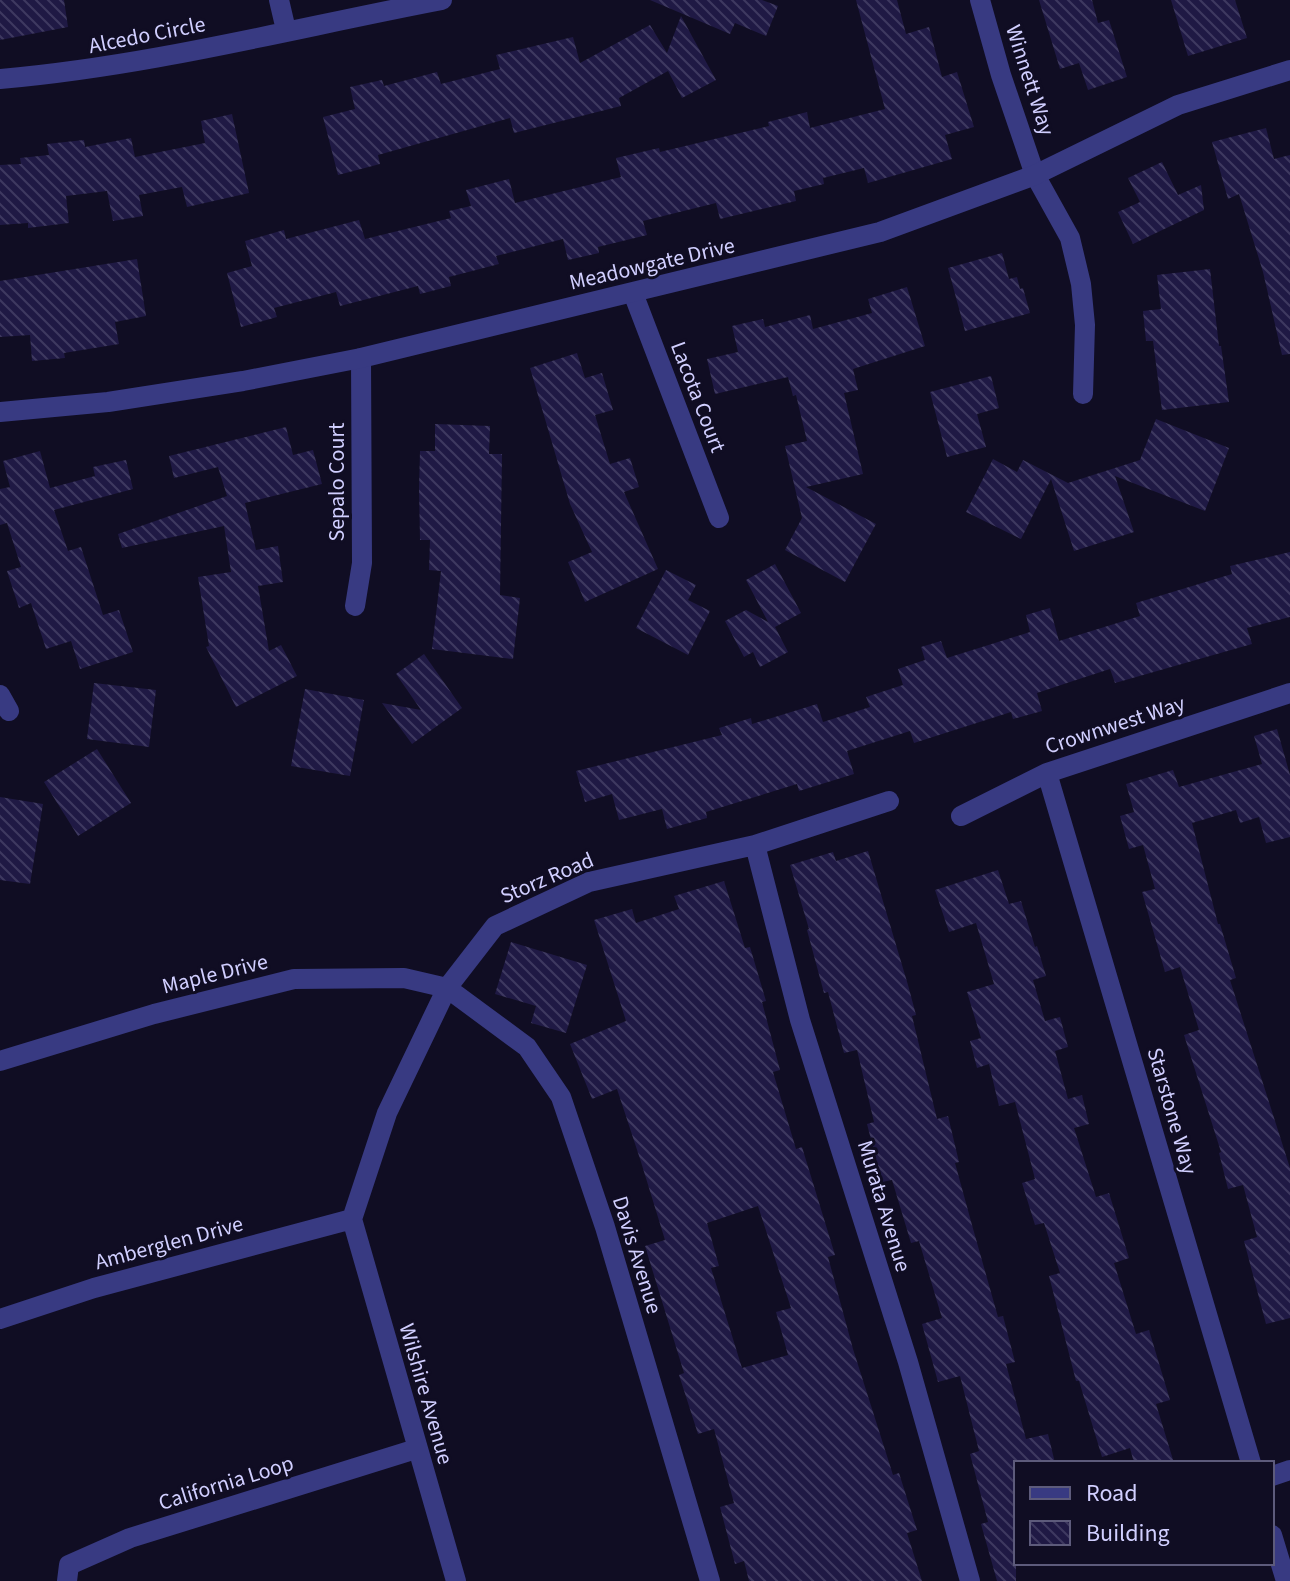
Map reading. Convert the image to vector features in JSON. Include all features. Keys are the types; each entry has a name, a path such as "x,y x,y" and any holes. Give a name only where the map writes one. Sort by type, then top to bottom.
{"street":[{"path":"279,0 286,30"},
{"name":"Alcedo Circle","path":"0,79 73,73 160,59 286,30 442,0"},
{"name":"Winnett Way","path":"980,0 1001,75 1035,175 1070,238 1081,284 1085,325 1083,394"},
{"name":"Meadowgate Drive","path":"0,412 108,402 243,381 361,358 880,232 1035,175 1178,105 1290,70"},
{"name":"Lacota Court","path":"633,293 719,518"},
{"name":"Sepalo Court","path":"355,606 362,563 361,358"},
{"name":"Crownwest Way","path":"961,816 1047,773 1290,693"},
{"name":"Starstone Way","path":"1047,773 1250,1461"},
{"name":"Storz Road","path":"352,1219 387,1113 447,988 495,926 589,882 755,845 889,801"},
{"name":"Murata Avenue","path":"755,845 800,1020 908,1362 970,1581"},
{"name":"Maple Drive","path":"0,1061 154,1014 294,979 404,978 447,988"},
{"name":"Davis Avenue","path":"447,988 527,1047 561,1097 605,1227 710,1581"},
{"name":"Amberglen Drive","path":"0,1319 94,1288 352,1219"},
{"name":"Wilshire Avenue","path":"352,1219 456,1581"},
{"name":"California Loop","path":"67,1581 69,1565 130,1538 416,1449"},
{"path":"1274,1542 1286,1581"}],"building":[{"path":"0,0 64,0 68,27 0,40"},
{"path":"650,0 762,0 778,6 766,36 735,23 730,34"},
{"path":"856,0 897,0 906,34 929,27 942,77 957,72 974,127 945,135 952,159 868,183 864,168 823,178 824,184 794,191 796,201 720,219 716,203 643,221 647,235 598,247 599,253 568,260 563,239 496,256 499,264 449,277 451,286 420,294 418,286 340,306 336,292 274,308 277,317 241,327 227,273 252,266 245,241 284,230 286,239 359,220 365,239 451,218 449,211 471,206 466,190 509,179 515,203 621,177 616,158 659,148 660,152 769,126 768,122 807,112 810,128 885,109"},
{"path":"1039,0 1092,0 1098,23 1109,20 1127,77 1088,90 1079,63 1060,69"},
{"path":"1171,0 1235,0 1247,38 1188,56"},
{"path":"681,16 716,80 682,98 668,71 619,98 621,106 514,133 510,118 378,155 380,164 338,175 323,117 355,109 350,87 382,80 384,86 437,72 441,84 500,69 496,55 573,37 580,63 650,25 667,53"},
{"path":"232,114 249,193 187,207 182,187 139,195 143,216 113,221 107,191 66,196 69,223 28,228 28,223 0,225 0,165 21,164 20,158 49,155 47,144 84,140 85,147 131,138 135,157 205,143 201,121"},
{"path":"1266,128 1274,159 1290,155 1290,354 1282,355 1263,272 1239,194 1228,199 1212,142"},
{"path":"1162,162 1178,195 1201,185 1204,210 1133,244 1118,212 1140,202 1128,178"},
{"path":"1002,253 1009,279 1017,277 1030,313 965,331 948,268"},
{"path":"137,259 146,316 115,322 119,344 64,353 65,358 32,361 30,335 0,337 0,281"},
{"path":"1210,269 1229,402 1162,410 1153,341 1146,341 1143,311 1161,309 1157,275"},
{"path":"907,287 925,346 853,369 858,390 844,393 863,474 806,487 876,524 845,582 785,550 802,518 785,446 807,441 796,395 793,396 788,377 715,394 707,359 738,352 732,326 763,319 765,327 810,315 813,329 872,313 868,299"},
{"path":"577,353 585,378 602,373 613,410 595,415 610,464 630,458 639,487 624,492 658,569 585,602 568,562 592,552 570,504 530,368"},
{"path":"991,376 999,408 977,414 986,447 947,457 930,392"},
{"path":"1156,419 1229,448 1205,511 1115,476 1134,532 1074,551 1051,479 1021,539 966,512 993,459 1017,472 1023,460 1068,483 1140,460"},
{"path":"435,424 490,426 489,454 502,454 500,595 520,598 513,659 432,649 441,571 429,570 430,540 420,540 419,488 420,451 435,451"},
{"path":"286,427 293,455 313,450 322,484 245,503 256,550 278,546 283,582 258,586 269,651 281,645 297,676 236,707 206,647 209,646 198,577 231,572 224,526 122,548 118,534 227,496 218,467 174,478 169,456"},
{"path":"40,451 50,488 95,476 93,467 126,460 133,489 54,510 68,551 81,547 103,615 119,610 133,652 80,669 71,641 46,649 31,603 19,608 7,571 21,567 7,523 0,525 0,489 10,487 3,461"},
{"path":"1290,552 1290,617 1247,628 1252,644 1115,683 1110,669 1037,693 1042,711 1013,719 1011,712 914,743 910,731 847,751 854,774 799,791 797,784 706,812 707,818 667,829 662,809 619,820 612,794 585,802 576,771 722,735 719,728 751,718 752,724 817,704 823,722 870,707 866,697 903,685 898,669 925,660 921,647 941,641 947,658 1030,632 1026,615 1050,608 1059,641 1140,616 1136,603 1232,574 1230,566"},
{"path":"775,564 801,613 775,627 788,652 760,667 753,652 744,657 725,621 746,610 768,622 746,580"},
{"path":"666,570 696,585 688,600 710,611 688,655 636,628"},
{"path":"424,654 462,708 412,744 382,703 421,710 396,674"},
{"path":"94,683 156,690 149,747 87,739"},
{"path":"305,689 364,700 350,776 291,766"},
{"path":"1277,729 1290,775 1290,837 1266,843 1259,817 1240,823 1236,810 1192,823 1218,924 1236,978 1230,980 1290,1168 1290,1318 1266,1324 1244,1241 1257,1237 1243,1185 1228,1189 1221,1152 1184,1035 1199,1030 1180,967 1165,972 1142,892 1155,889 1143,845 1129,849 1120,816 1134,812 1126,784 1173,770 1179,787 1262,764 1254,736"},
{"path":"97,749 131,803 78,836 44,782"},
{"path":"0,797 43,804 30,884 0,880"},
{"path":"868,851 916,1015 912,1016 937,1119 948,1116 959,1162 955,1163 972,1225 998,1317 1003,1316 1015,1362 1006,1364 1026,1439 1048,1434 1055,1461 1014,1461 1016,1581 997,1581 981,1524 988,1522 970,1454 979,1451 960,1376 938,1382 922,1324 942,1318 919,1241 911,1243 892,1180 882,1182 867,1124 874,1122 857,1050 844,1053 828,992 824,993 790,865 833,852 836,861"},
{"path":"998,870 1009,904 1021,901 1046,976 1033,980 1045,1021 1060,1017 1068,1047 1055,1051 1068,1099 1082,1095 1089,1124 1074,1128 1096,1197 1109,1193 1129,1258 1114,1263 1136,1334 1149,1330 1170,1400 1156,1404 1173,1461 1133,1461 1130,1448 1102,1457 1079,1381 1076,1381 1049,1276 1060,1273 1044,1223 1035,1225 1022,1183 1035,1179 1015,1102 999,1106 989,1064 977,1068 970,1041 981,1038 967,992 994,984 976,923 949,932 935,890"},
{"path":"724,881 745,948 750,947 766,1001 762,1002 780,1070 773,1072 796,1149 802,1147 835,1255 828,1257 853,1349 893,1475 899,1473 917,1530 907,1533 922,1581 749,1581 744,1561 735,1564 720,1507 734,1503 714,1429 698,1434 679,1375 684,1373 645,1246 665,1240 641,1162 617,1089 592,1099 570,1044 626,1021 594,920 632,909 636,923 679,909 674,896","holes":["758,1206 791,1308 776,1312 788,1355 742,1368 711,1268 719,1266 707,1223"]},
{"path":"511,942 587,965 566,1033 531,1023 536,1006 495,994"}]}
